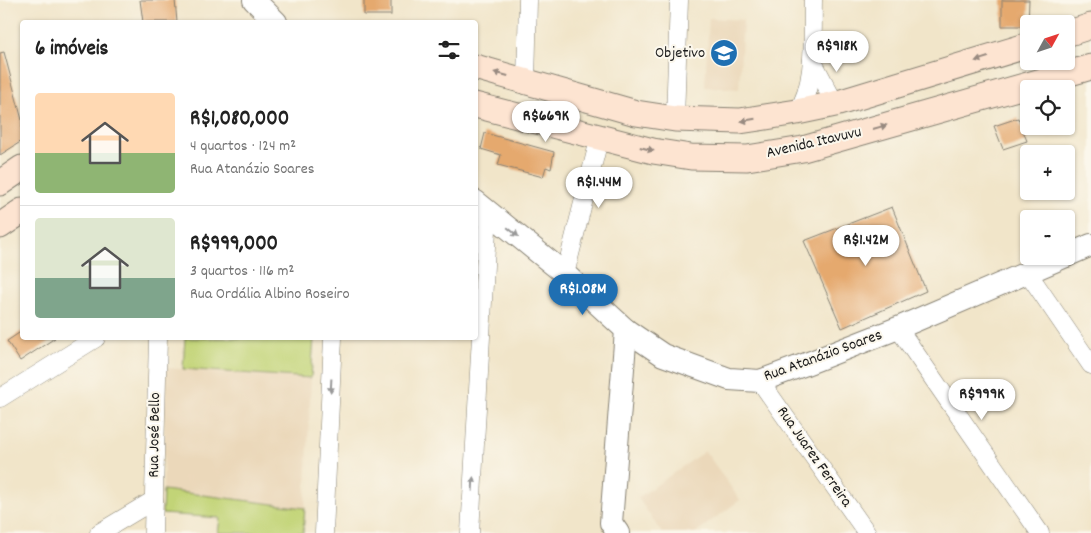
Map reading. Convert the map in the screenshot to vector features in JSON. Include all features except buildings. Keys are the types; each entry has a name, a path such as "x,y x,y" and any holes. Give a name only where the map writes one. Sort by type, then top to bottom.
{"main road":[{"path":"1075,31 1091,26"},
{"name":"Avenida Itavuvu","path":"478,68 636,113 675,119 740,121 834,104 1020,48"},
{"name":"Avenida Itavuvu","path":"478,105 653,151 691,157 747,158 803,149 1091,67"},
{"path":"588,99 600,113 602,124 600,136"},
{"path":"0,183 20,169"},
{"path":"0,226 20,212"}],"street":[{"path":"254,0 274,20"},
{"path":"526,82 528,0"},
{"path":"675,119 679,0"},
{"path":"796,112 806,94 812,60 813,0"},
{"path":"812,60 834,104"},
{"path":"565,274 600,136"},
{"path":"478,316 482,207"},
{"name":"Rua Atanázio Soares","path":"482,207 565,274 626,330 663,355 729,379 760,380 898,328 1046,265"},
{"name":"Rua Atanázio Soares","path":"1075,252 1091,245"},
{"path":"1028,273 1091,365"},
{"path":"898,328 1040,533"},
{"path":"613,530 626,330"},
{"path":"0,398 93,340"},
{"name":"Rua José Bello","path":"153,533 158,340"},
{"path":"324,533 333,340"},
{"path":"470,533 477,340"},
{"name":"Rua Juarez Ferreira","path":"760,380 866,533"},
{"path":"100,533 154,500"},
{"path":"100,533 111,529 126,533"}],"shaded area":[{"name":"Objetivo","path":"709,18 743,20 739,89 705,87"},
{"path":"166,368 311,378 305,508 163,490"},
{"path":"705,451 740,500 695,533 662,533 638,498"}],"green space":[{"path":"185,340 314,340 311,378 183,369"},
{"path":"163,490 305,508 303,533 218,533 220,518 162,514"}],"place":[{"name":"Objetivo","path":"724,53"}]}
